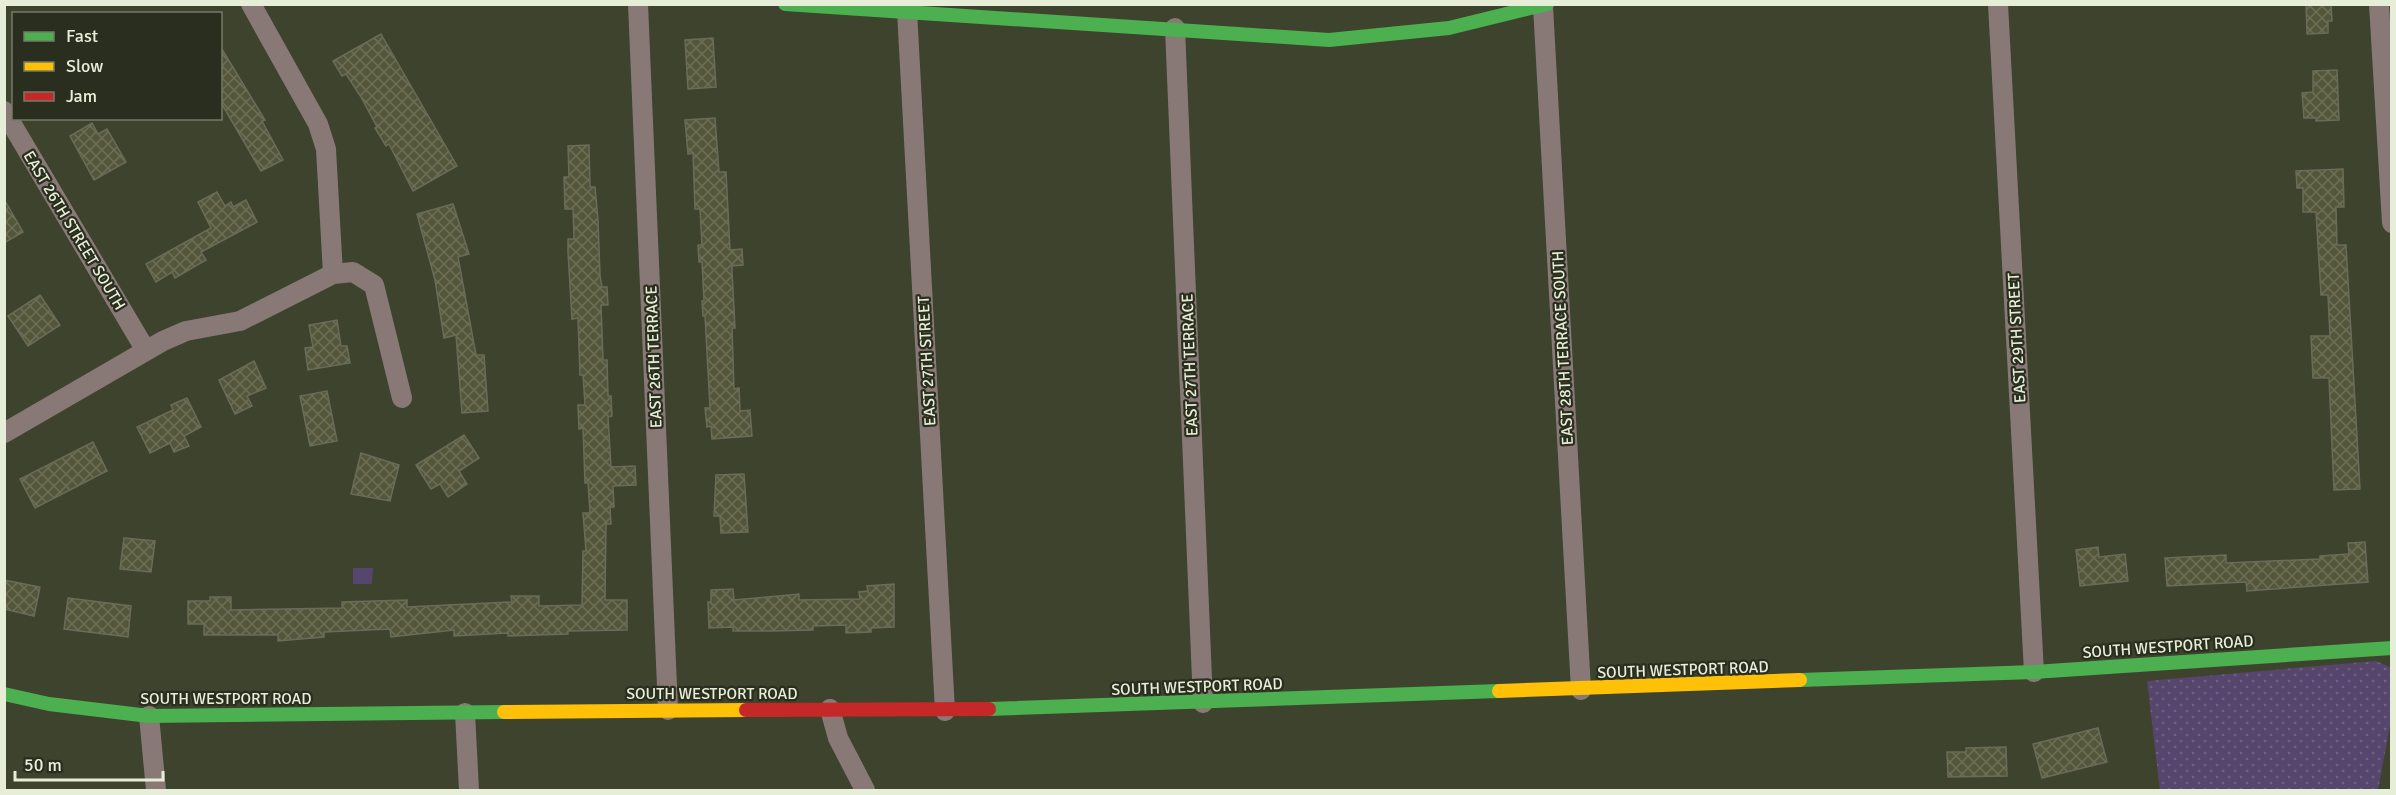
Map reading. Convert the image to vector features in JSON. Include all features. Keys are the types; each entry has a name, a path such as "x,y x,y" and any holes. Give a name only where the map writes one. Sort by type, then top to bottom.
{"street":[{"path":"251,4 318,124 326,149 333,274"},
{"name":"EAST 26TH TERRACE","path":"638,4 668,710"},
{"path":"784,4 1176,28 1329,40 1449,28 1545,5"},
{"name":"EAST 29TH STREET","path":"1998,4 2034,672"},
{"path":"2379,4 2391,224"},
{"name":"EAST 28TH TERRACE SOUTH","path":"1545,5 1581,690"},
{"name":"EAST 27TH STREET","path":"907,11 945,711"},
{"name":"EAST 27TH TERRACE","path":"1176,28 1203,703"},
{"name":"EAST 26TH STREET SOUTH","path":"4,111 145,349"},
{"path":"4,433 145,349 186,331 240,321 333,274 353,272 374,285 402,398"},
{"name":"SOUTH WESTPORT ROAD","path":"4,694 50,704 148,716 668,710 945,711 2034,672 2391,648"},
{"path":"830,709 838,738 865,790"},
{"path":"465,713 469,790"},
{"path":"148,716 156,790"}],"shaded area":[{"path":"353,568 373,568 372,584 353,584"},
{"path":"2376,661 2392,668 2391,720 2378,790 2160,790 2147,681"}],"building":[{"path":"2306,4 2331,4 2332,21 2328,21 2328,33 2307,34"},
{"path":"381,34 457,166 413,191 389,144 386,146 375,128 377,127 361,97 346,74 342,76 333,61"},
{"path":"713,38 716,87 688,89 685,40"},
{"path":"222,49 265,120 262,121 283,160 261,171 222,104"},
{"path":"2337,70 2339,120 2316,121 2316,118 2304,118 2302,93 2313,92 2313,71"},
{"path":"715,118 719,172 726,172 730,250 742,249 743,265 732,266 735,328 732,328 734,389 739,388 740,411 750,410 752,436 712,439 711,426 707,427 705,408 710,408 705,316 703,316 702,301 704,301 702,262 699,262 698,245 702,245 700,209 695,209 693,153 688,154 685,120"},
{"path":"92,123 98,134 107,129 126,162 94,180 70,136"},
{"path":"589,145 590,187 595,187 598,220 600,275 602,287 607,287 608,305 601,305 603,360 607,360 608,396 611,396 612,416 608,417 611,467 635,466 636,485 613,486 614,507 610,507 611,524 606,524 605,600 627,600 627,630 568,631 568,634 508,636 508,633 454,636 454,630 391,637 390,629 324,632 324,637 278,641 278,635 204,635 204,624 188,624 188,601 210,601 210,597 231,597 231,610 342,608 342,602 407,600 407,607 512,602 511,596 539,596 539,606 582,605 583,551 586,551 583,513 590,513 588,483 585,483 583,428 579,429 578,405 585,405 583,375 580,375 578,318 572,319 568,252 568,239 574,239 573,209 565,209 564,177 569,177 568,146"},
{"path":"2343,169 2344,207 2336,207 2337,245 2346,245 2360,489 2334,490 2329,378 2313,378 2311,336 2330,336 2328,295 2321,295 2316,212 2303,212 2303,188 2297,188 2296,171"},
{"path":"217,192 225,206 231,202 233,207 246,200 257,222 201,252 206,260 175,278 172,272 156,282 146,264 211,228 198,202"},
{"path":"4,199 23,232 4,243"},
{"path":"453,204 469,254 458,257 476,355 484,355 488,411 462,413 456,335 444,338 435,280 417,214"},
{"path":"40,295 60,325 28,346 8,316"},
{"path":"337,320 341,346 347,346 350,363 308,370 305,348 313,347 309,325"},
{"path":"254,361 266,388 247,396 252,406 235,414 219,380"},
{"path":"327,391 337,441 310,446 300,396"},
{"path":"187,398 201,427 184,436 189,446 174,452 170,443 150,453 137,427 173,410 171,405"},
{"path":"464,435 479,458 459,471 467,484 448,497 440,484 431,489 416,465"},
{"path":"93,442 107,471 35,508 20,479"},
{"path":"361,453 399,465 390,501 351,494"},
{"path":"744,474 748,532 721,533 720,516 714,516 716,475"},
{"path":"124,538 155,541 151,572 120,569"},
{"path":"2365,542 2368,582 2247,591 2246,582 2167,586 2165,558 2226,555 2226,563 2320,559 2320,556 2349,554 2348,543"},
{"path":"2098,547 2099,557 2125,554 2128,581 2080,586 2076,550"},
{"path":"4,580 40,587 34,616 4,609"},
{"path":"894,584 894,627 871,628 871,632 846,633 846,625 813,626 813,630 771,631 733,631 733,627 709,628 708,602 711,602 711,590 733,589 734,600 799,594 799,600 860,599 859,592 868,591 867,586"},
{"path":"68,598 131,606 128,637 64,629"},
{"path":"2098,728 2107,762 2042,778 2033,744"},
{"path":"2006,747 2007,776 1948,777 1947,752 1966,752 1966,748"}],"traffic: fast":[{"path":"785,4 1329,40 1449,28 1547,4"},
{"path":"1800,680 2034,672 2392,648"},
{"path":"989,709 1499,691"},
{"path":"4,694 49,704 149,716 504,712"}],"traffic: slow":[{"path":"1499,691 1800,680"},
{"path":"504,712 746,710"}],"traffic: jam":[{"path":"746,710 989,709"}]}
